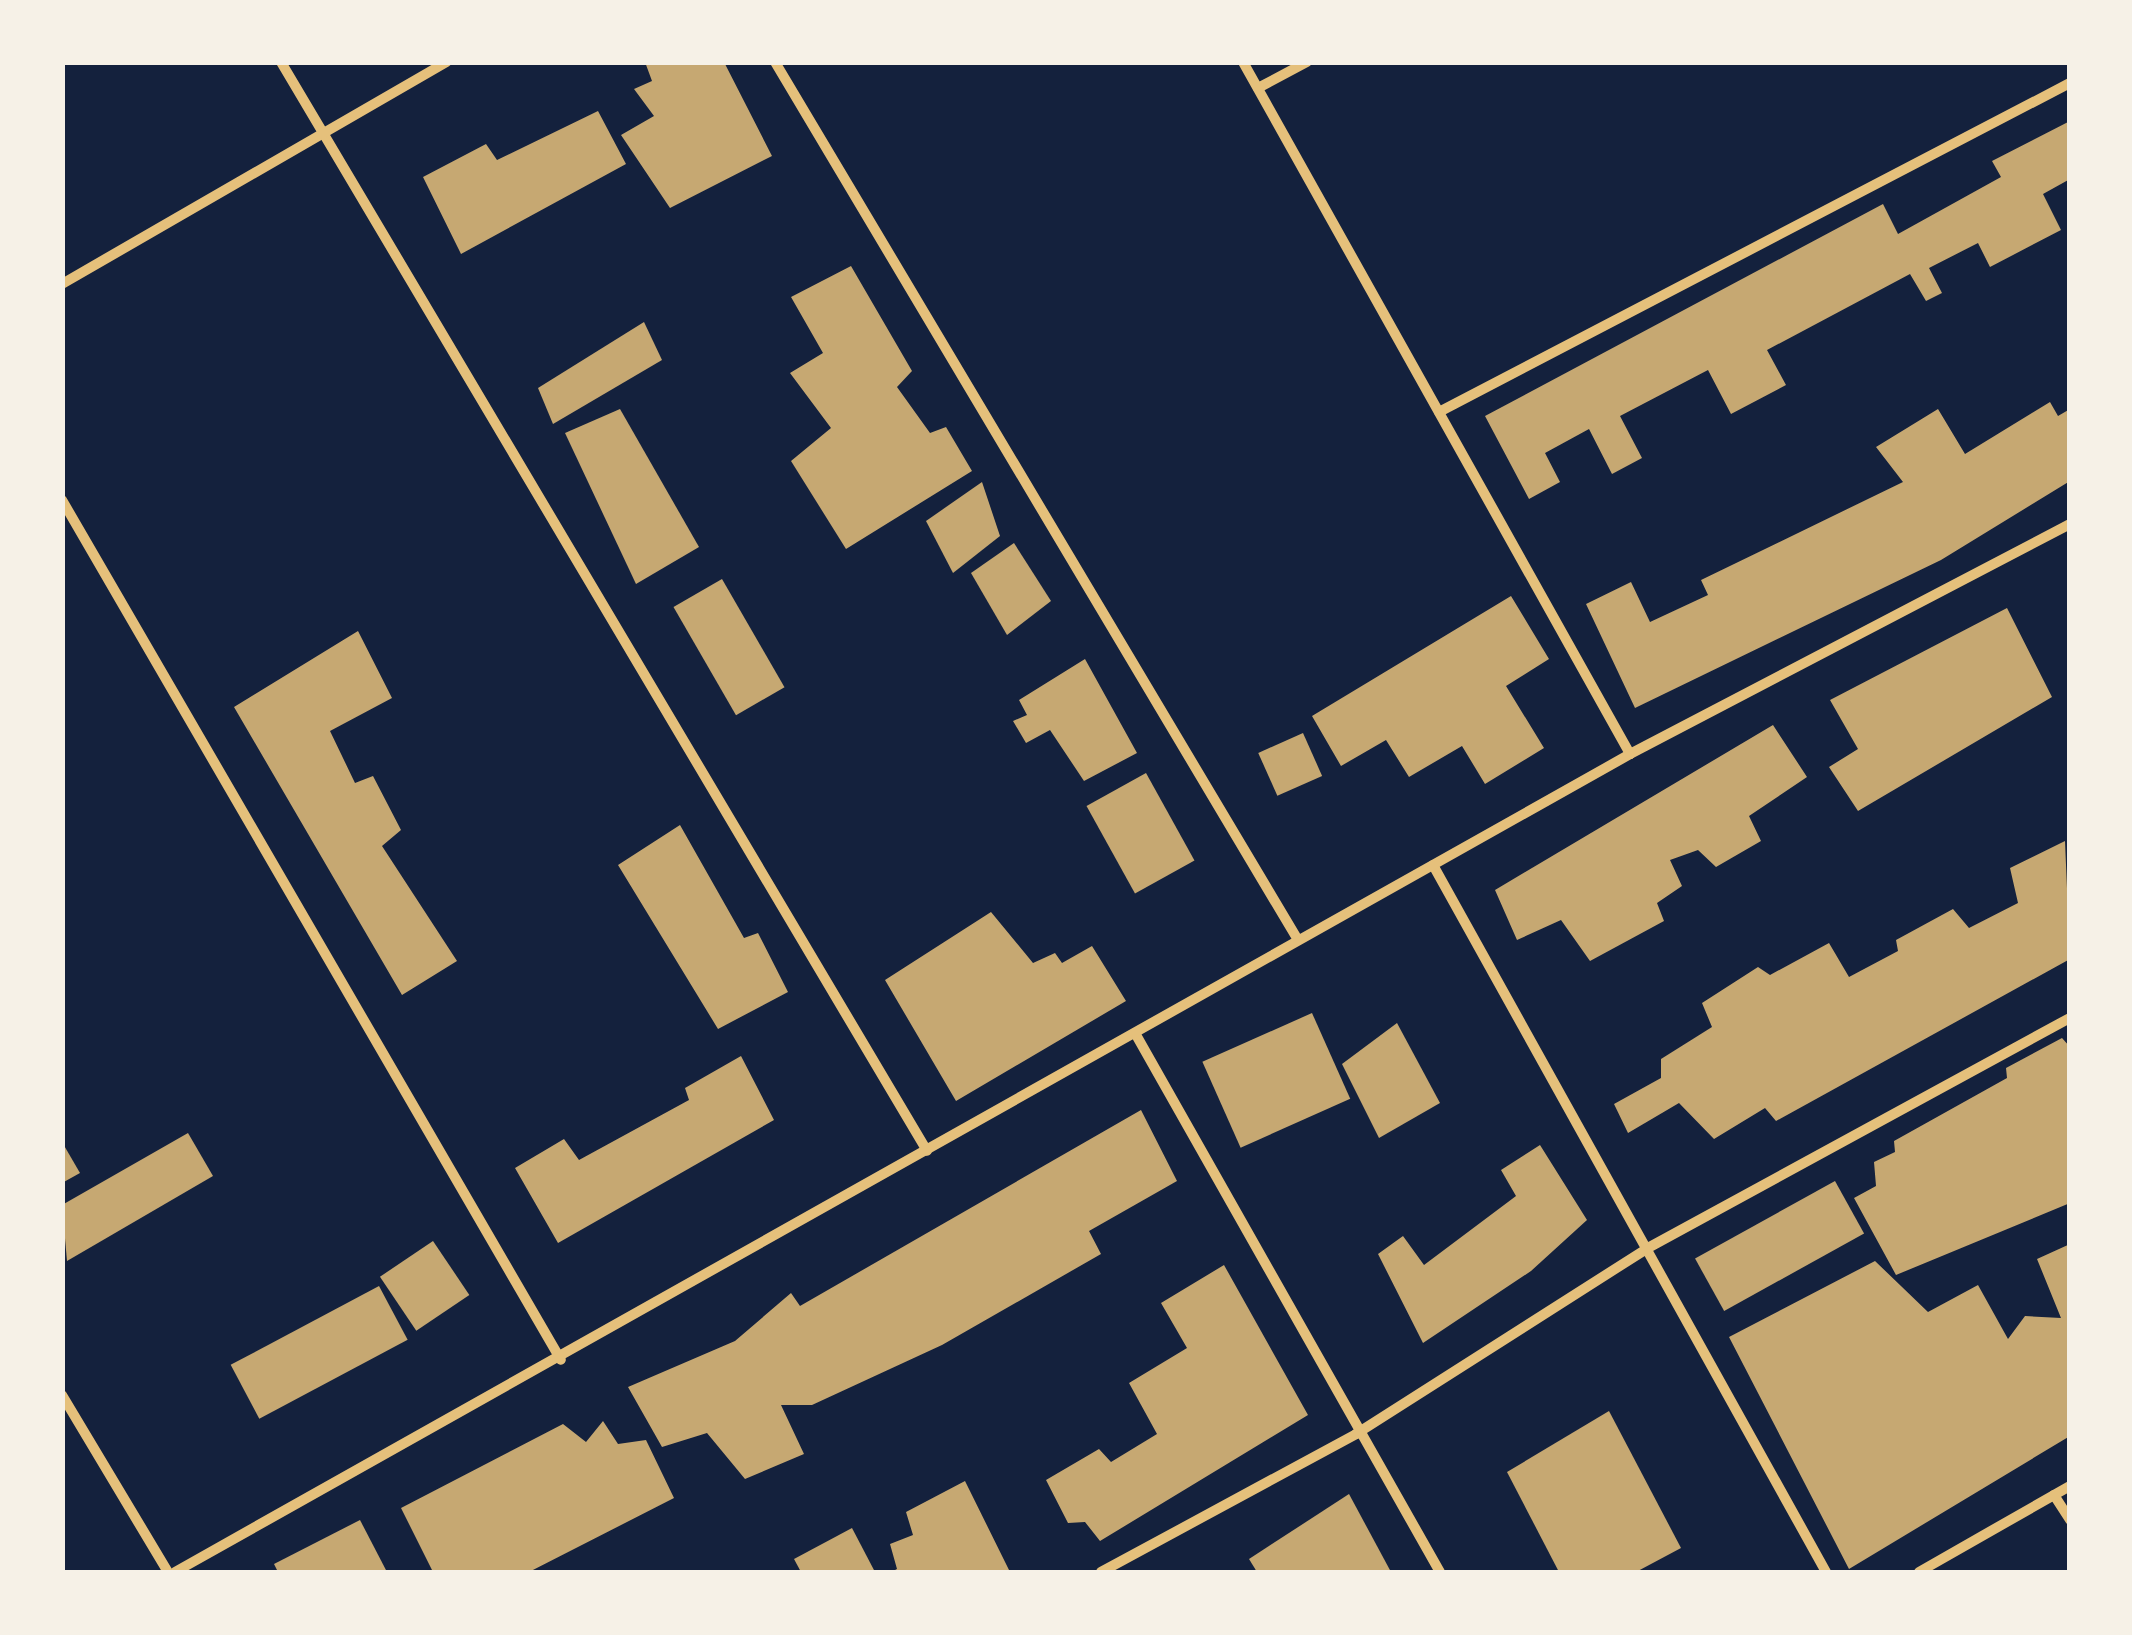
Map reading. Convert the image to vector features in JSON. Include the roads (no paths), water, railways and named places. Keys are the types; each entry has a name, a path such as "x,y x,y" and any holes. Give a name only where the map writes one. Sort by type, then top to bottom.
{"street":[{"path":"280,62 928,1151"},
{"path":"62,284 446,62"},
{"path":"775,62 1298,940"},
{"path":"1244,62 1630,754"},
{"path":"1258,88 1307,62"},
{"path":"1439,412 2070,83"},
{"path":"62,500 561,1360"},
{"path":"176,1572 561,1360 1630,754 2070,524"},
{"path":"1433,865 1826,1572"},
{"path":"1101,1572 1356,1434 1646,1249 2070,1018"},
{"path":"1135,1032 1356,1434 1440,1572"},
{"path":"62,1396 168,1572"},
{"path":"1919,1572 2070,1486"},
{"path":"2054,1496 2070,1520"}]}
